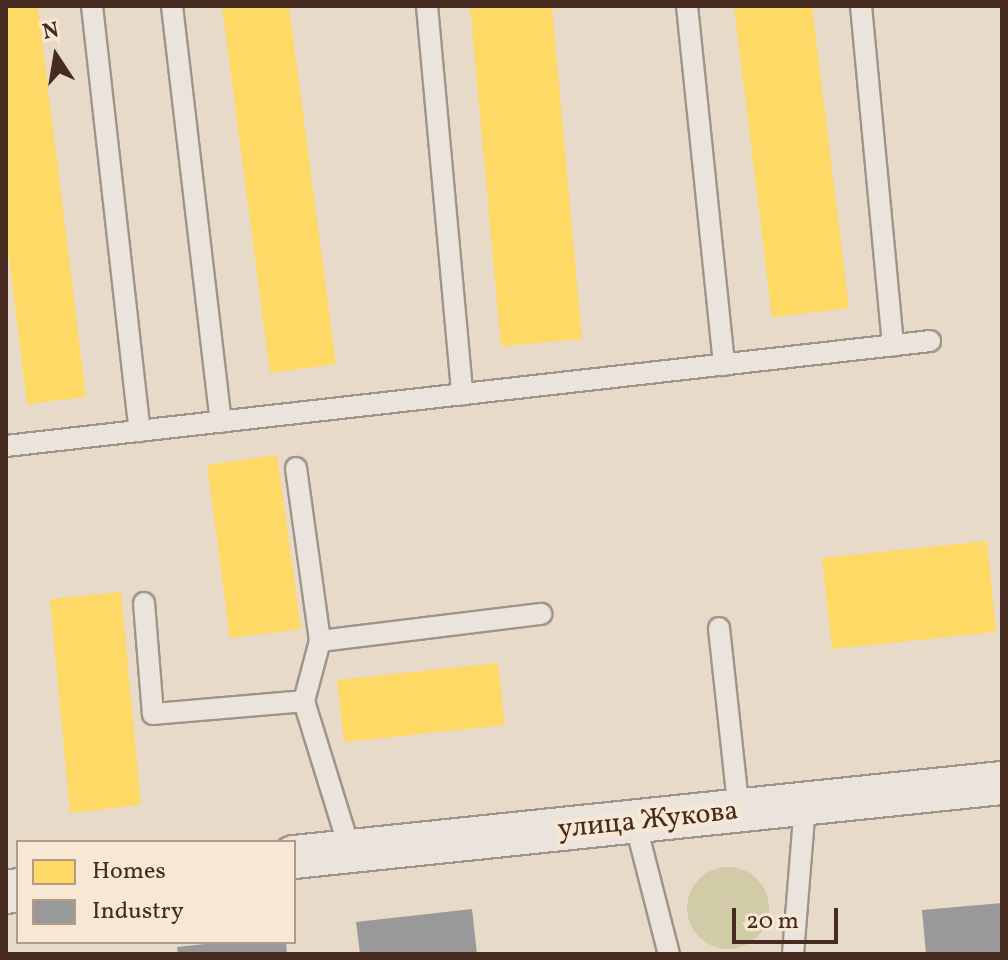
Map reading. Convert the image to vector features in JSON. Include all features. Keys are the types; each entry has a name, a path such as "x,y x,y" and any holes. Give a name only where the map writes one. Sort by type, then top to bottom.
{"street":[{"name":"улица Жукова","path":"296,857 1002,783"}],"lane":[{"path":"92,6 140,431"},
{"path":"172,6 221,422"},
{"path":"427,6 462,394"},
{"path":"687,6 724,365"},
{"path":"861,6 893,345"},
{"path":"6,446 930,341"},
{"path":"296,468 320,641 304,701 350,850"},
{"path":"144,603 153,714 304,701"},
{"path":"320,641 541,614"},
{"path":"719,628 739,812"},
{"path":"793,954 805,805"},
{"path":"635,822 669,954"}],"shaded area":[{"path":"728,867 744,870 757,879 766,892 769,908 766,924 757,937 744,946 728,949 712,946 699,937 690,924 687,908 690,892 699,879 712,870"}],"building: Homes":[{"path":"6,6 38,6 86,397 27,404 6,233"},
{"path":"222,6 289,6 336,364 270,373"},
{"path":"470,6 552,6 582,339 501,346"},
{"path":"734,6 812,6 849,308 772,317"},
{"path":"277,455 301,629 230,638 207,465"},
{"path":"987,541 996,632 832,649 822,558"},
{"path":"121,592 141,805 70,813 50,599"},
{"path":"498,663 505,725 344,742 337,680"}],"building: Industry":[{"path":"1002,903 1002,954 926,954 922,910"},
{"path":"472,909 477,954 360,954 356,922"},
{"path":"286,944 287,954 178,954 177,947"}]}
